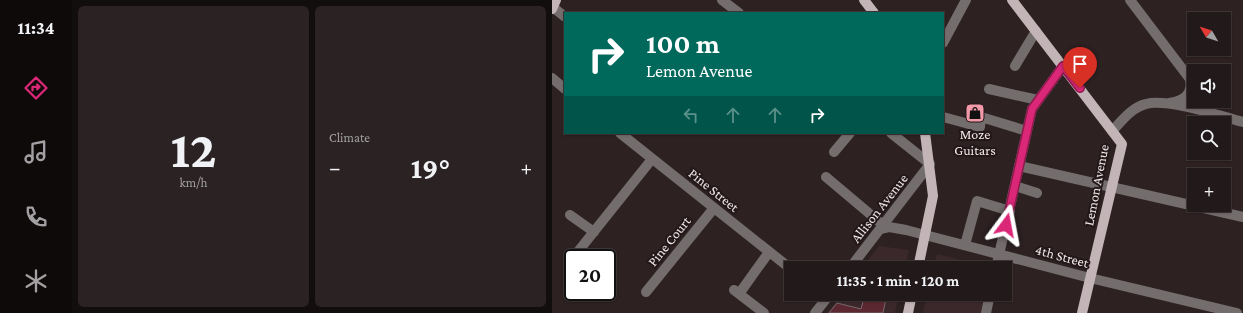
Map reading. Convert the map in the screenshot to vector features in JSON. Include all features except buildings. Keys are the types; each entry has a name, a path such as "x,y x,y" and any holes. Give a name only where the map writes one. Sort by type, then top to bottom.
{"main road":[{"path":"864,0 873,12"},
{"name":"Lemon Avenue","path":"1012,0 1122,144 1082,313"},
{"path":"920,261 933,196 925,134"},
{"path":"908,313 911,301"}],"street":[{"path":"722,0 738,12"},
{"path":"944,41 966,0"},
{"path":"1112,131 1136,109 1146,104 1167,104 1176,102 1187,96 1190,88 1190,79 1130,0"},
{"path":"554,4 564,16"},
{"path":"1015,66 1036,31"},
{"path":"998,261 1032,109 1063,66"},
{"path":"552,78 564,88"},
{"path":"989,89 1038,100"},
{"path":"1167,104 1243,122"},
{"path":"944,117 980,127 981,117 1027,131"},
{"name":"Pine Street","path":"621,134 784,264"},
{"path":"834,152 849,134"},
{"path":"892,134 930,164"},
{"path":"580,249 652,159"},
{"name":"Allison Avenue","path":"855,261 930,164"},
{"path":"1019,166 1243,217"},
{"path":"826,177 881,227"},
{"path":"1015,186 1037,193"},
{"path":"965,245 977,201 1010,211"},
{"name":"Pine Court","path":"646,292 714,208"},
{"path":"570,215 594,232"},
{"name":"4th Street","path":"881,227 889,227 1000,253 1090,278 1237,313"},
{"path":"764,313 736,292 769,252"},
{"path":"814,313 823,301"},
{"path":"986,313 989,301"}],"shaded area":[{"path":"879,246 909,250 907,261 867,261"},
{"path":"937,254 965,261 936,261"},
{"path":"836,301 898,301 895,313 827,313"},
{"path":"926,301 986,301 983,313 923,313"}],"place":[{"name":"Moze Guitars","path":"975,113"}],"route":[{"path":"1006,225 1032,109 1063,66 1080,88"}]}
